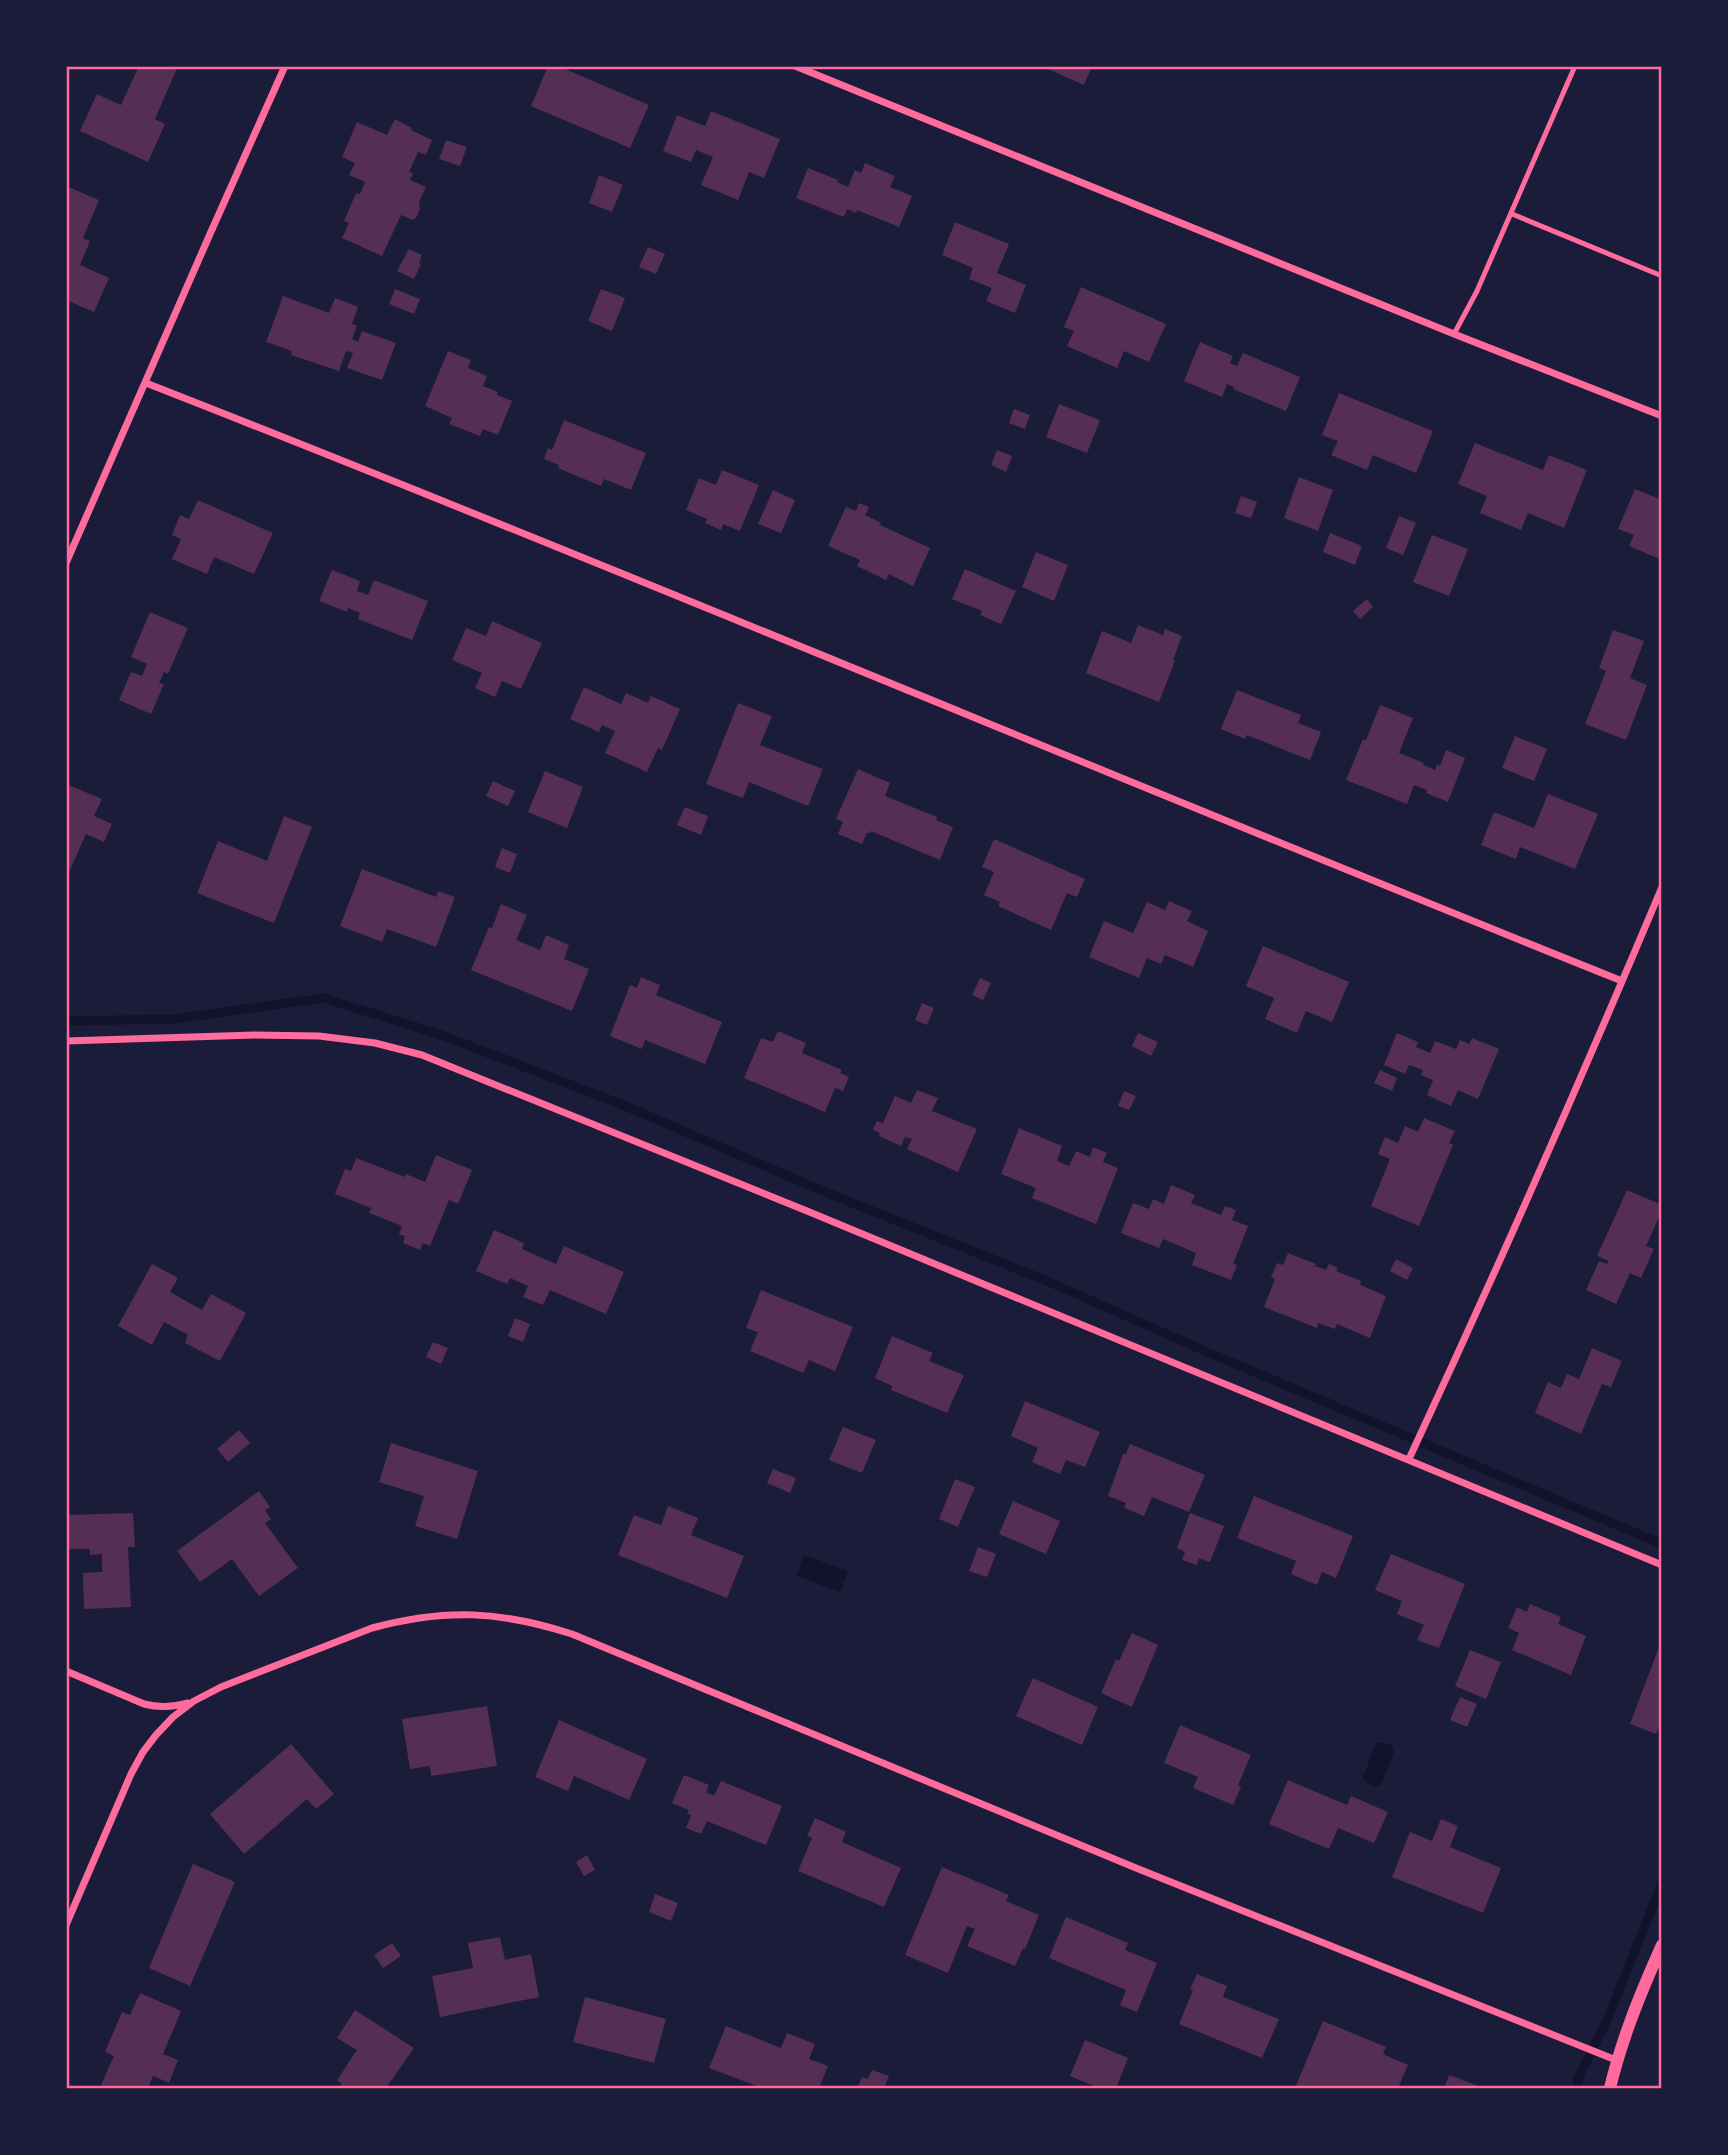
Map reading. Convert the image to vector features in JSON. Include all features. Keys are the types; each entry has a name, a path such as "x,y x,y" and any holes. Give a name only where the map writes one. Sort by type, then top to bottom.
{"street":[{"path":"66,564 285,66"},
{"path":"795,66 1661,416"},
{"path":"146,383 404,484 1622,981"},
{"path":"1409,1460 1503,1257 1661,887"},
{"path":"66,1041 254,1035 319,1036 375,1043 422,1055 1661,1565"},
{"path":"66,1925 142,1752 173,1717 194,1701 221,1686 320,1647 397,1621 433,1615 506,1617 572,1634 1136,1868 1616,2060"},
{"path":"66,1671 156,1707 169,1708 194,1701"},
{"path":"1610,2088 1616,2060 1637,2000 1661,1945"}],"lane":[{"path":"1454,334 1477,291 1575,66"},
{"path":"1511,214 1661,276"}],"shaded area":[{"path":"804,1555 848,1571 840,1592 797,1576"},
{"path":"1382,1742 1391,1745 1394,1752 1381,1784 1376,1787 1367,1783 1363,1777 1376,1744"}],"building":[{"path":"139,66 178,66 155,119 165,124 148,162 80,131 97,94 121,105"},
{"path":"548,66 558,66 649,105 630,148 531,106"},
{"path":"1041,66 1092,66 1084,85"},
{"path":"711,111 780,139 764,178 749,172 738,200 701,185 713,157 696,150 691,162 663,151 677,115 705,126"},
{"path":"395,119 432,140 426,155 418,152 409,172 413,173 410,180 426,187 419,202 420,209 413,220 401,215 382,256 342,238 349,223 344,221 356,193 360,194 365,182 349,175 355,163 342,157 357,122 387,135"},
{"path":"446,140 467,147 460,166 439,159"},
{"path":"865,163 895,176 890,187 912,196 899,227 857,210 856,213 847,209 844,217 796,198 808,168 848,187 855,170 861,173"},
{"path":"599,175 623,185 612,212 589,203"},
{"path":"66,186 99,200 83,238 90,241 80,265 109,278 94,312 66,300"},
{"path":"955,222 1009,244 997,273 1026,285 1015,313 986,301 992,288 969,279 973,268 942,255"},
{"path":"648,247 665,254 656,274 639,267"},
{"path":"409,249 422,255 414,279 397,271"},
{"path":"1081,287 1166,324 1149,362 1124,351 1117,368 1067,346 1074,331 1064,327"},
{"path":"395,289 420,299 414,314 389,304"},
{"path":"601,289 625,298 612,331 588,321"},
{"path":"283,296 329,313 335,298 358,307 352,324 357,326 352,339 358,342 362,331 396,343 382,380 347,368 353,353 346,351 339,371 291,355 292,351 266,342"},
{"path":"1200,342 1233,356 1230,363 1237,366 1243,353 1300,377 1286,411 1227,384 1222,397 1184,381"},
{"path":"448,351 471,360 468,368 487,376 483,386 512,401 498,435 483,429 480,436 449,424 452,418 425,406"},
{"path":"1339,393 1433,431 1416,473 1373,455 1367,470 1331,455 1338,441 1322,435"},
{"path":"1059,404 1100,420 1087,453 1046,437"},
{"path":"1014,409 1030,415 1025,429 1009,423"},
{"path":"564,420 646,453 631,490 604,479 601,486 558,468 559,465 544,459 548,448 552,450"},
{"path":"1475,443 1543,470 1549,455 1587,470 1564,528 1528,513 1521,530 1480,513 1487,496 1458,484"},
{"path":"997,450 1012,456 1006,472 991,465"},
{"path":"722,470 759,485 740,531 723,524 721,530 705,523 707,519 686,510 699,478 716,485"},
{"path":"1299,477 1333,490 1318,531 1284,518"},
{"path":"1635,489 1662,500 1662,560 1629,546 1634,535 1618,529"},
{"path":"773,490 795,500 781,533 758,524"},
{"path":"1241,496 1257,502 1251,518 1235,513"},
{"path":"198,500 273,533 254,574 214,557 207,574 172,559 181,539 172,535 180,515 189,519"},
{"path":"859,503 869,507 865,515 881,523 880,525 930,548 913,586 889,574 886,580 857,566 860,560 828,546 846,507 856,511"},
{"path":"1399,516 1416,523 1403,555 1386,548"},
{"path":"1330,533 1362,546 1355,565 1323,552"},
{"path":"1432,535 1468,549 1449,596 1413,582"},
{"path":"1036,552 1068,565 1054,601 1022,587"},
{"path":"965,569 1016,591 1001,624 980,615 982,611 952,599"},
{"path":"332,570 360,581 357,591 368,595 374,580 428,601 412,640 358,619 360,613 348,608 347,612 319,601"},
{"path":"1367,599 1373,607 1360,619 1353,611"},
{"path":"150,612 188,628 168,674 164,672 159,683 164,684 151,714 119,700 131,672 142,676 147,664 131,657"},
{"path":"492,621 542,643 521,689 502,681 495,697 475,688 482,673 452,660 466,628 486,636"},
{"path":"1138,625 1163,635 1165,629 1182,636 1159,702 1086,673 1102,631 1131,643"},
{"path":"1613,630 1644,641 1630,678 1647,685 1626,740 1585,724 1606,671 1599,668"},
{"path":"584,687 621,704 626,693 648,703 651,696 680,709 662,750 658,748 647,772 605,753 615,731 602,725 599,732 570,719"},
{"path":"1237,690 1301,715 1298,723 1321,732 1310,760 1247,735 1245,739 1221,729"},
{"path":"738,703 772,716 760,745 823,769 808,806 749,782 743,798 706,784"},
{"path":"1380,705 1413,718 1399,753 1435,770 1437,765 1440,766 1446,750 1465,758 1448,802 1414,785 1407,804 1346,780"},
{"path":"1515,736 1547,749 1534,781 1502,768"},
{"path":"858,769 890,783 885,796 937,817 936,820 953,827 940,860 871,831 867,833 862,844 838,834 843,822 836,819"},
{"path":"545,771 583,787 567,828 528,812"},
{"path":"493,781 515,791 508,806 486,796"},
{"path":"66,784 102,799 94,816 112,824 104,842 86,834 66,879"},
{"path":"1548,794 1598,814 1575,869 1520,847 1516,859 1481,845 1494,812 1534,828"},
{"path":"685,807 708,816 701,835 677,825"},
{"path":"284,816 312,827 274,923 197,893 218,841 267,861"},
{"path":"994,839 1085,879 1077,897 1067,893 1051,930 998,906 1000,902 984,895 994,872 982,867"},
{"path":"502,848 517,854 510,873 495,867"},
{"path":"362,869 436,897 438,891 455,897 436,947 387,929 382,942 340,926"},
{"path":"1169,901 1192,911 1187,921 1208,931 1193,967 1165,955 1161,964 1147,958 1139,978 1089,957 1104,921 1133,933 1147,902 1165,910"},
{"path":"501,904 527,915 516,940 540,950 546,935 569,945 564,959 589,969 572,1011 471,970"},
{"path":"1263,946 1349,982 1332,1022 1306,1011 1297,1033 1265,1019 1274,998 1246,986"},
{"path":"641,977 660,985 656,995 722,1022 705,1064 645,1040 642,1049 610,1036 630,985 637,988"},
{"path":"980,978 991,983 983,1000 972,995"},
{"path":"922,1003 934,1008 927,1025 915,1020"},
{"path":"778,1031 806,1043 802,1053 842,1070 840,1073 849,1077 843,1091 835,1088 825,1112 744,1078 761,1038 773,1042"},
{"path":"1138,1033 1158,1042 1151,1056 1132,1046"},
{"path":"1397,1033 1418,1042 1416,1047 1430,1053 1435,1041 1456,1049 1460,1040 1469,1044 1472,1038 1499,1049 1478,1099 1458,1090 1451,1106 1427,1095 1433,1080 1421,1075 1423,1070 1409,1065 1405,1074 1384,1065"},
{"path":"1380,1070 1397,1078 1392,1091 1374,1083"},
{"path":"917,1090 938,1098 932,1111 977,1129 958,1172 907,1149 912,1139 905,1137 901,1146 879,1136 880,1133 873,1130 877,1121 883,1123 895,1096 911,1103"},
{"path":"1124,1091 1136,1096 1129,1110 1118,1106"},
{"path":"1424,1118 1455,1131 1449,1143 1453,1145 1419,1226 1371,1206 1390,1159 1378,1154 1385,1137 1398,1143 1405,1126 1418,1132"},
{"path":"1019,1128 1062,1146 1057,1161 1069,1166 1076,1151 1090,1157 1093,1147 1107,1153 1103,1162 1118,1168 1096,1224 1032,1198 1036,1188 1001,1174"},
{"path":"436,1155 472,1170 458,1204 449,1200 430,1246 423,1243 420,1250 403,1243 405,1236 399,1234 402,1226 369,1213 371,1208 335,1194 345,1169 351,1171 356,1158 425,1182"},
{"path":"1171,1185 1195,1195 1191,1203 1221,1215 1225,1206 1236,1210 1232,1220 1248,1226 1233,1264 1237,1265 1231,1280 1192,1265 1196,1253 1163,1239 1159,1248 1121,1233 1133,1203 1149,1209 1153,1199 1164,1204"},
{"path":"1627,1190 1662,1205 1662,1211 1646,1246 1654,1249 1641,1278 1630,1273 1616,1304 1586,1290 1599,1261 1607,1264 1609,1261 1597,1256"},
{"path":"494,1230 524,1243 522,1249 556,1264 564,1246 624,1272 606,1314 550,1290 543,1305 523,1297 528,1286 510,1278 507,1284 476,1271"},
{"path":"1288,1253 1326,1270 1329,1264 1338,1268 1336,1271 1361,1281 1360,1285 1386,1296 1370,1338 1337,1324 1335,1329 1318,1323 1317,1328 1264,1307 1275,1279 1271,1277 1277,1263 1283,1265"},
{"path":"1396,1259 1413,1268 1407,1280 1390,1271"},
{"path":"152,1264 178,1278 170,1292 202,1310 211,1294 246,1313 220,1361 185,1343 188,1335 164,1322 152,1345 118,1326"},
{"path":"761,1290 853,1327 835,1371 809,1360 803,1373 750,1351 758,1332 746,1328"},
{"path":"515,1318 530,1324 523,1342 508,1336"},
{"path":"892,1336 933,1353 929,1361 964,1375 947,1413 891,1390 892,1386 875,1378"},
{"path":"433,1342 448,1348 441,1364 426,1357"},
{"path":"1592,1348 1622,1361 1611,1387 1602,1384 1581,1434 1535,1413 1548,1382 1561,1388 1567,1374 1579,1379"},
{"path":"1025,1401 1100,1432 1085,1467 1066,1460 1060,1474 1032,1462 1038,1448 1011,1436"},
{"path":"843,1427 876,1440 862,1473 829,1460"},
{"path":"239,1430 250,1443 228,1462 217,1449"},
{"path":"391,1443 478,1471 457,1539 415,1526 424,1496 379,1482"},
{"path":"1130,1444 1205,1475 1189,1512 1152,1497 1144,1516 1124,1508 1126,1503 1108,1496 1123,1454 1126,1454"},
{"path":"773,1469 796,1478 790,1493 767,1483"},
{"path":"955,1479 975,1487 958,1527 939,1519"},
{"path":"259,1491 270,1507 265,1511 271,1519 265,1523 298,1568 259,1596 232,1559 200,1582 177,1551"},
{"path":"1254,1496 1353,1536 1336,1578 1322,1572 1317,1585 1291,1574 1296,1561 1237,1538"},
{"path":"1013,1501 1060,1521 1046,1554 999,1534"},
{"path":"668,1506 698,1518 691,1535 744,1556 727,1598 618,1555 634,1515 661,1525"},
{"path":"133,1513 135,1547 128,1547 131,1607 84,1609 83,1573 102,1572 102,1554 90,1555 90,1549 66,1549 66,1515"},
{"path":"1190,1513 1224,1526 1210,1562 1199,1558 1197,1565 1182,1560 1185,1552 1177,1548"},
{"path":"978,1547 996,1554 987,1577 969,1571"},
{"path":"1391,1554 1465,1584 1439,1648 1417,1640 1424,1625 1397,1614 1402,1601 1375,1590"},
{"path":"1530,1604 1561,1617 1558,1624 1586,1636 1571,1675 1512,1650 1519,1633 1508,1628 1517,1607 1527,1612"},
{"path":"1132,1633 1158,1645 1132,1707 1101,1693 1116,1659 1119,1661"},
{"path":"1661,1642 1662,1722 1656,1734 1630,1724"},
{"path":"1470,1650 1501,1662 1486,1699 1455,1686"},
{"path":"1033,1678 1098,1707 1082,1745 1016,1716"},
{"path":"1460,1697 1477,1704 1467,1727 1450,1720"},
{"path":"487,1706 497,1766 431,1776 430,1766 410,1769 402,1719"},
{"path":"559,1720 647,1759 629,1800 574,1776 568,1791 535,1777"},
{"path":"1180,1725 1251,1755 1233,1805 1193,1788 1198,1777 1164,1763"},
{"path":"291,1744 334,1794 316,1809 307,1799 244,1854 210,1814"},
{"path":"684,1775 709,1785 706,1792 714,1796 721,1781 782,1806 766,1845 707,1821 701,1834 686,1828 691,1815 687,1813 689,1810 672,1803"},
{"path":"1288,1780 1347,1805 1351,1796 1388,1812 1374,1843 1338,1828 1329,1849 1269,1824"},
{"path":"815,1818 846,1832 842,1842 901,1868 884,1907 798,1871 812,1838 807,1836"},
{"path":"1441,1819 1458,1826 1450,1847 1501,1868 1483,1913 1392,1877 1410,1832 1432,1841"},
{"path":"587,1855 595,1870 584,1876 576,1862"},
{"path":"193,1864 235,1882 190,1986 149,1968"},
{"path":"942,1867 1009,1895 1006,1901 1039,1915 1015,1966 967,1946 975,1929 967,1926 948,1973 905,1955"},
{"path":"655,1894 678,1903 671,1921 649,1912"},
{"path":"1066,1917 1128,1943 1125,1950 1157,1963 1137,2012 1120,2005 1126,1990 1049,1958"},
{"path":"500,1937 505,1960 531,1954 539,1997 440,2017 432,1976 473,1968 468,1943"},
{"path":"392,1943 401,1956 383,1968 374,1955"},
{"path":"1197,1974 1227,1986 1223,1997 1279,2019 1262,2058 1179,2024"},
{"path":"140,1993 181,2011 163,2054 178,2060 169,2083 153,2076 148,2088 102,2088 100,2087 114,2056 105,2052 122,2012 130,2015"},
{"path":"585,1997 666,2019 654,2063 573,2042"},
{"path":"355,2010 414,2048 386,2088 339,2088 342,2084 337,2080 357,2050 337,2038"},
{"path":"1323,2021 1386,2047 1383,2054 1408,2065 1398,2088 1295,2088"},
{"path":"726,2026 781,2048 787,2033 815,2044 809,2059 828,2066 819,2088 762,2088 709,2068"},
{"path":"1085,2040 1128,2058 1116,2088 1099,2088 1070,2076"},
{"path":"872,2070 889,2076 885,2086 891,2088 857,2088 862,2077 868,2079"},
{"path":"1449,2075 1484,2088 1444,2088"}],"waterway":[{"path":"66,1021 174,1019 324,998 444,1036 623,1105 830,1194 1047,1281 1214,1355 1662,1544"},
{"path":"1577,2088 1578,2078 1607,2020 1662,1883"}]}
